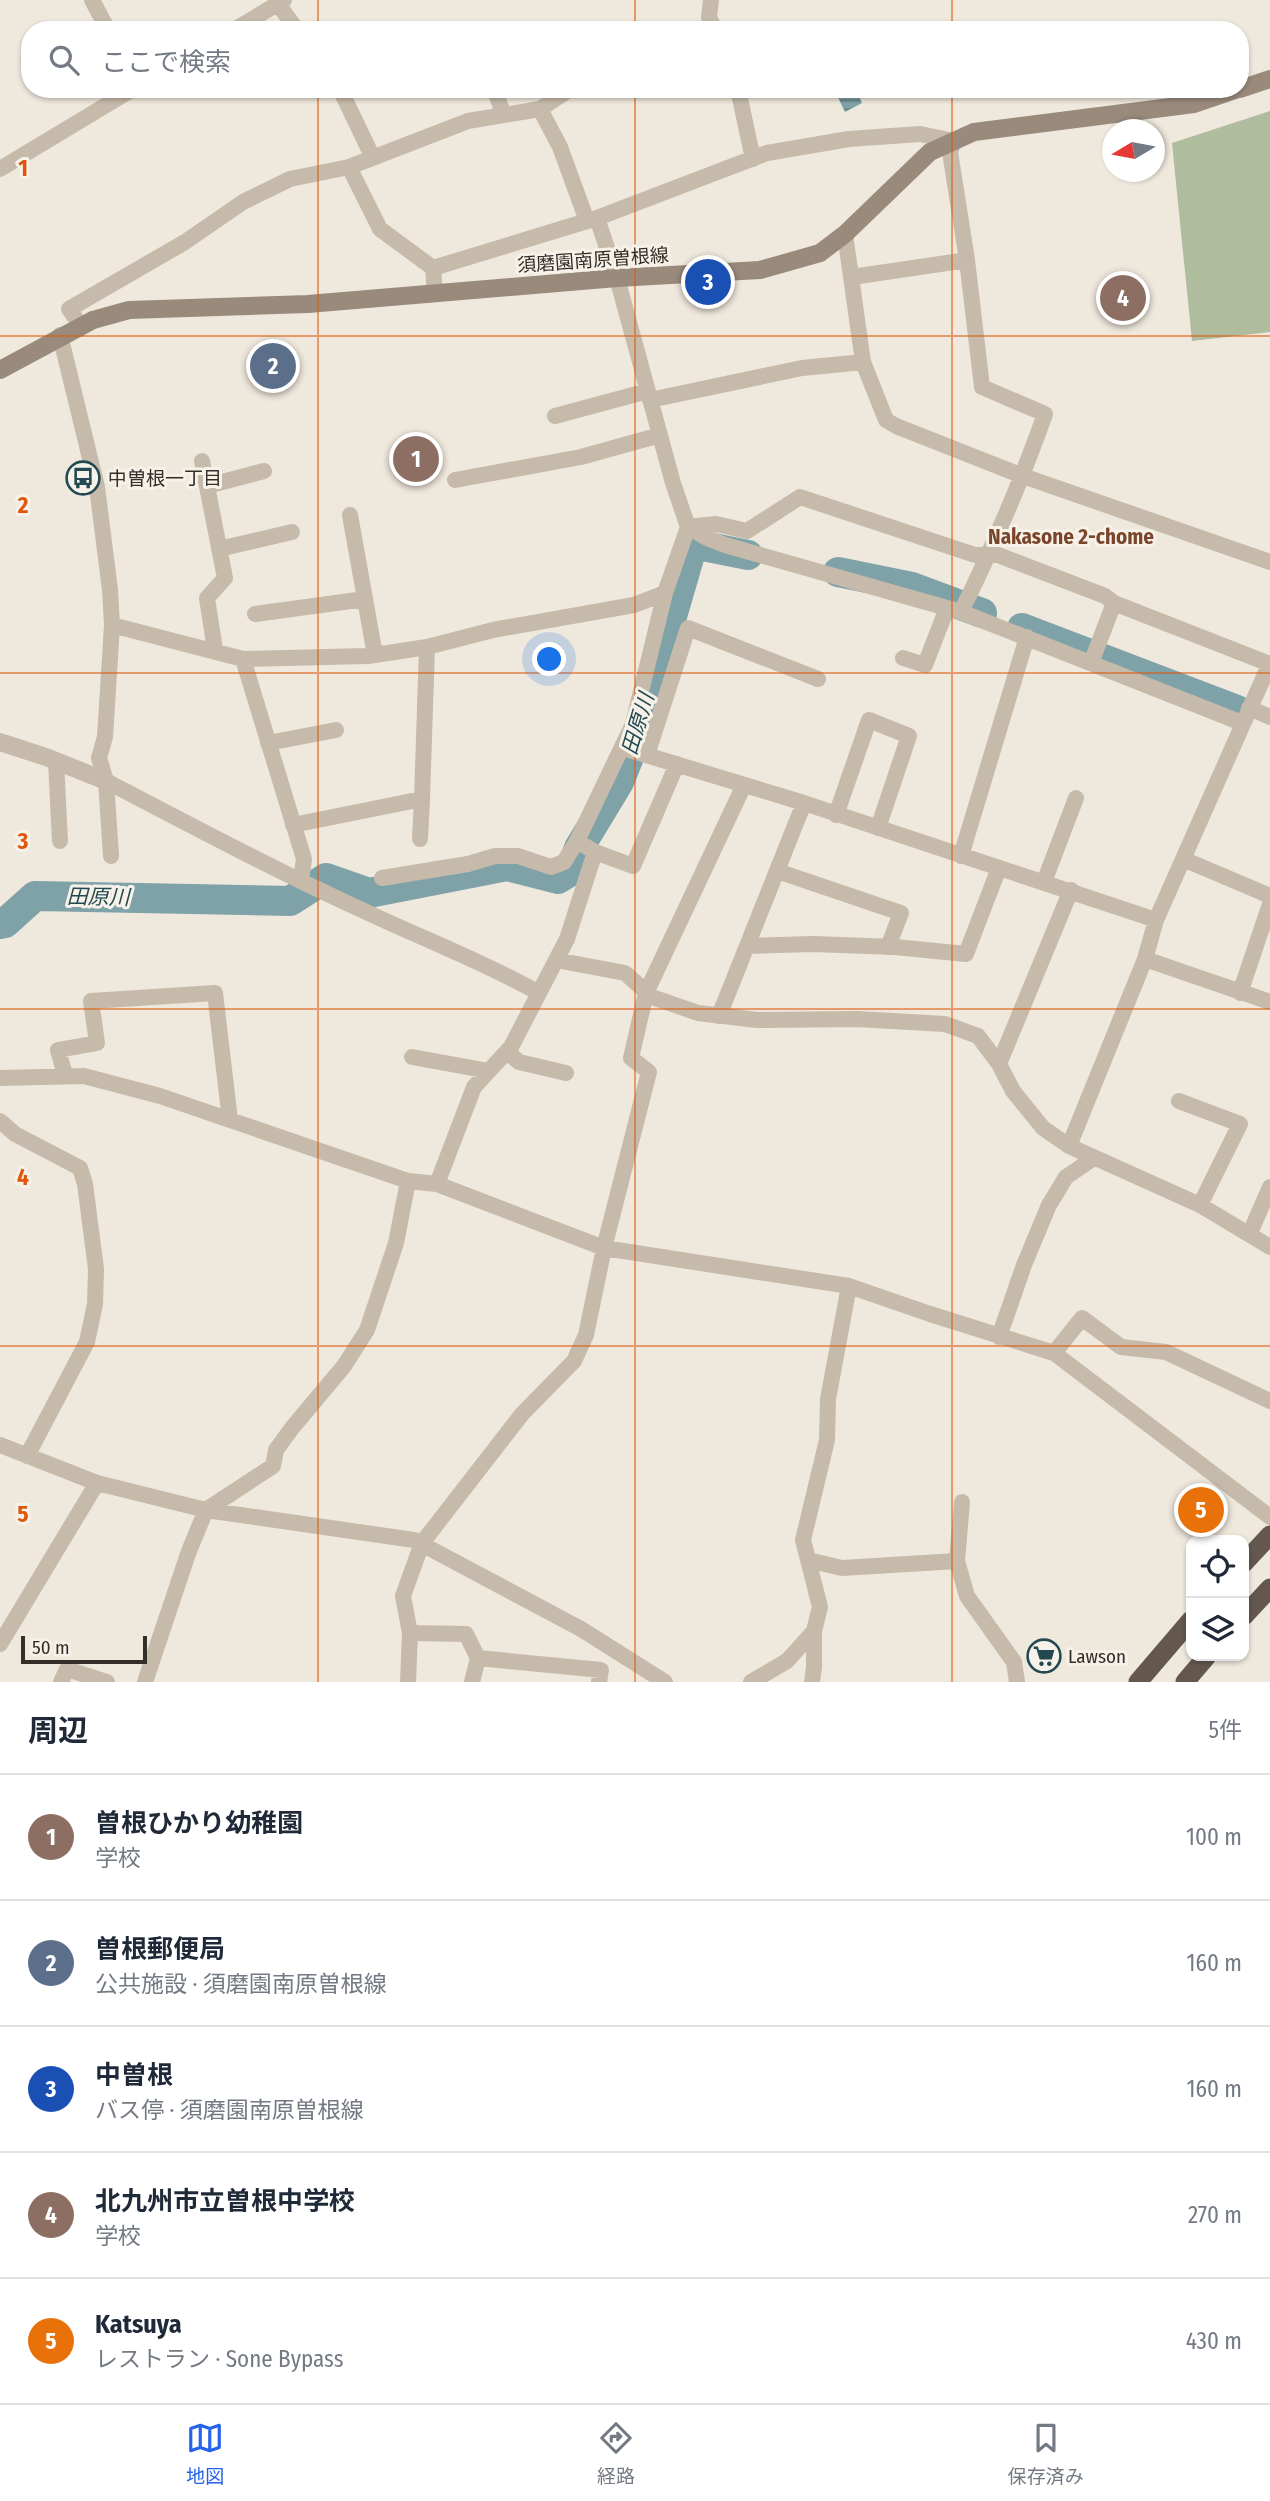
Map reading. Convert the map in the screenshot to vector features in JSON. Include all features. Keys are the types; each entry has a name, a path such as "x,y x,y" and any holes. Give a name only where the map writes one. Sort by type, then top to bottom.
{"highway":[{"path":"1249,1558 1270,1535"},
{"path":"1249,1611 1270,1588"},
{"path":"1138,1682 1186,1626"},
{"path":"1185,1682 1203,1661"}],"main road":[{"name":"須磨園南原曽根線","path":"1249,86 1270,79"},
{"name":"須磨園南原曽根線","path":"0,370 60,335 93,320 129,310 308,304 617,278 760,270 820,253 845,234 930,152 974,132 1194,104 1212,98"}],"street":[{"path":"711,0 711,21"},
{"path":"94,1 104,21"},
{"path":"249,21 281,2 292,21"},
{"path":"0,169 118,98"},
{"path":"344,98 373,158"},
{"path":"497,98 504,115"},
{"path":"81,326 69,309 185,243 243,202 290,179 349,167 468,121 540,109 556,98"},
{"path":"740,98 753,159"},
{"path":"382,877 468,864 495,856 518,856 551,867 564,862 577,841 633,724 665,593 688,527 617,278 560,147 540,109"},
{"path":"433,268 592,220 767,153 849,139 920,134 954,141 950,152 967,260 982,387 1045,414 1023,476 989,555 954,610 925,665 903,658"},
{"path":"349,167 380,229 433,268 435,294"},
{"path":"845,234 863,362 886,420 1023,476 1270,562"},
{"path":"852,277 967,260"},
{"path":"60,335 97,487 110,590 112,625 105,737 99,758 106,781 111,856"},
{"path":"555,416 649,395 802,368 863,362"},
{"path":"455,480 581,457 660,435"},
{"path":"202,461 225,578 207,598 215,650"},
{"path":"207,486 264,471"},
{"path":"688,527 716,524 747,531 800,497 975,555 998,555 1270,664 1156,920 1144,960 1069,1146"},
{"path":"350,515 375,655"},
{"path":"688,527 725,545 954,610 1091,663 1245,715 1270,717"},
{"path":"219,549 292,532"},
{"path":"112,625 243,659 375,655 427,647 493,630 634,605 665,593"},
{"path":"255,614 365,599"},
{"path":"1091,663 1114,603"},
{"path":"659,621 688,628 818,679"},
{"path":"647,755 688,628"},
{"path":"961,856 1027,637"},
{"path":"420,839 427,647"},
{"path":"243,659 304,859 301,880"},
{"path":"836,815 869,720 909,736 878,828"},
{"path":"268,743 336,730"},
{"path":"0,742 106,781 361,910 500,971 539,993"},
{"path":"623,748 804,803 1156,920"},
{"path":"56,761 60,841"},
{"path":"577,841 595,852 633,866 677,764"},
{"path":"408,1682 410,1633 402,1596 422,1544 522,1414 574,1361 586,1335 604,1248 649,1072 631,1059 646,993 744,785"},
{"path":"1044,882 1076,798"},
{"path":"293,825 422,799"},
{"path":"719,1016 804,803"},
{"path":"437,1184 474,1087 507,1052 567,939 595,852"},
{"path":"1183,859 1270,896"},
{"path":"747,946 813,944 966,954 999,868"},
{"path":"777,871 901,913 888,947"},
{"path":"999,1064 1070,890"},
{"path":"1240,993 1270,904"},
{"path":"556,960 625,973 652,997 698,1013 757,1020 857,1018 945,1024 978,1036 999,1064 1013,1091 1043,1128 1069,1146 1200,1205 1270,1247"},
{"path":"1144,960 1270,1002"},
{"path":"65,1075 58,1050 97,1043 92,1001 215,993 230,1120"},
{"path":"507,1052 519,1062 566,1073"},
{"path":"412,1057 489,1071"},
{"path":"0,1078 84,1076 160,1096 408,1181 437,1184 604,1248 849,1286 1054,1353 1270,1517"},
{"path":"1180,1101 1240,1124 1200,1205"},
{"path":"0,1121 15,1134 80,1168 85,1184 96,1269 95,1304 87,1342 27,1456"},
{"path":"999,1337 1024,1265 1049,1205 1066,1177 1094,1158"},
{"path":"145,1682 189,1551 206,1510 273,1466 276,1450 344,1366 367,1330 396,1243 408,1181"},
{"path":"1250,1233 1270,1187"},
{"path":"812,1682 814,1631 820,1607 803,1539 827,1440 828,1399 849,1286"},
{"path":"1054,1353 1082,1318 1121,1347 1166,1352 1270,1401"},
{"path":"0,1445 97,1483 206,1510 414,1540 581,1629 665,1682"},
{"path":"0,1644 97,1483"},
{"path":"962,1502 957,1561 967,1596 1014,1662 1017,1682"},
{"path":"808,1560 842,1568 957,1561"},
{"path":"751,1682 787,1661 814,1631"},
{"path":"410,1633 466,1634 478,1658 472,1682"},
{"path":"478,1658 601,1670 599,1682"},
{"path":"61,1682 67,1669 107,1682"}],"green space":[{"path":"1270,111 1270,332 1192,341 1172,143"}],"water":[{"path":"838,98 860,98 862,103 845,112"}],"waterway":[{"name":"田原川","path":"0,924 5,923 35,896 290,901 326,878 369,893 507,866 558,879 571,871 579,848 619,782 637,737 693,544 748,555"},
{"name":"田原川","path":"838,572 912,587 982,613"},
{"name":"田原川","path":"1022,628 1237,710"}],"place":[{"name":"中曽根","path":"708,282"},
{"name":"北九州市立曽根中学校","path":"1123,298"},
{"name":"曽根郵便局","path":"273,366"},
{"name":"曽根ひかり幼稚園","path":"416,459"},
{"name":"中曽根一丁目","path":"83,478"},
{"name":"Katsuya","path":"1201,1510"},
{"name":"Lawson","path":"1044,1656"}],"district":[{"name":"Nakasone 2-chome","path":"1071,537"}]}
